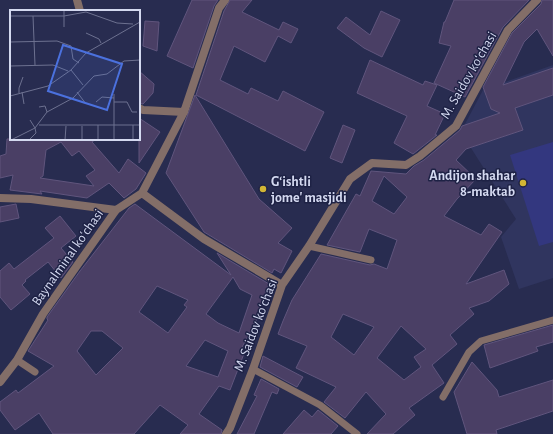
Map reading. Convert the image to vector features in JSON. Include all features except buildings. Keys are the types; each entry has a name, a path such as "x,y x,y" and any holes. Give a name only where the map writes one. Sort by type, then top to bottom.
{"street":[{"path":"76,0 80,10"},
{"name":"Baynalminal koʻchasi","path":"0,382 17,360 43,314 116,210 142,193 184,112 219,8 225,0"},
{"name":"M. Saidov koʻchasi","path":"226,434 230,428 253,369 282,285 309,246 350,179 372,163 406,165 420,156 456,126 508,30 537,0"},
{"path":"140,108 143,110 184,112"},
{"path":"142,193 204,239 282,285"},
{"path":"0,198 31,199 116,210"}],"lane":[{"path":"309,246 371,260"},
{"path":"443,397 469,352 481,341 553,320"},
{"path":"17,360 35,372"},
{"path":"253,369 320,405 357,434"}],"shaded area":[{"name":"Andijon shahar 8-maktab","path":"553,65 553,278 519,289 501,237 516,219 471,148 464,126 483,90"},
{"path":"553,142 553,242 539,246 510,155"}],"place":[{"name":"Andijon shahar 8-maktab","path":"523,183"},
{"name":"Gʻishtli jome' masjidi","path":"263,189"}]}
